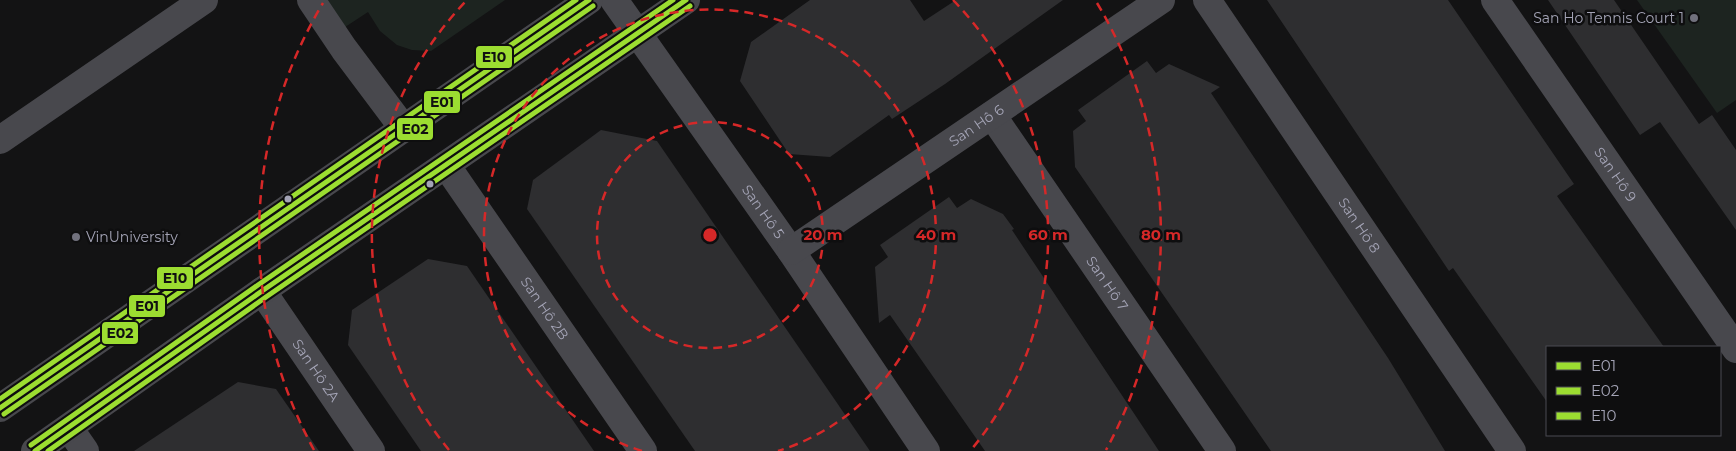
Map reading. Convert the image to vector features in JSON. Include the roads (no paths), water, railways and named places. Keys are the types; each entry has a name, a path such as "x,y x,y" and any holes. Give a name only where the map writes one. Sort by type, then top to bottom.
{"street":[{"path":"0,140 204,0"},
{"path":"311,0 344,49 404,129"},
{"path":"0,408 589,0"},
{"name":"San Hô 5","path":"614,0 791,251 926,451"},
{"path":"35,451 262,291 686,0"},
{"name":"San Hô 6","path":"791,251 1161,0"},
{"name":"San Hô 8","path":"1207,0 1512,451"},
{"name":"San Hô 9","path":"1495,0 1736,349"},
{"name":"San Hô 7","path":"992,115 1222,451"},
{"name":"San Hô 2B","path":"446,165 643,451"},
{"name":"San Hô 2A","path":"262,291 371,451"},
{"path":"69,428 85,451"}],"place":[{"name":"San Ho Tennis Court 1","path":"1694,18"},
{"name":"VinUniversity","path":"76,237"}]}
